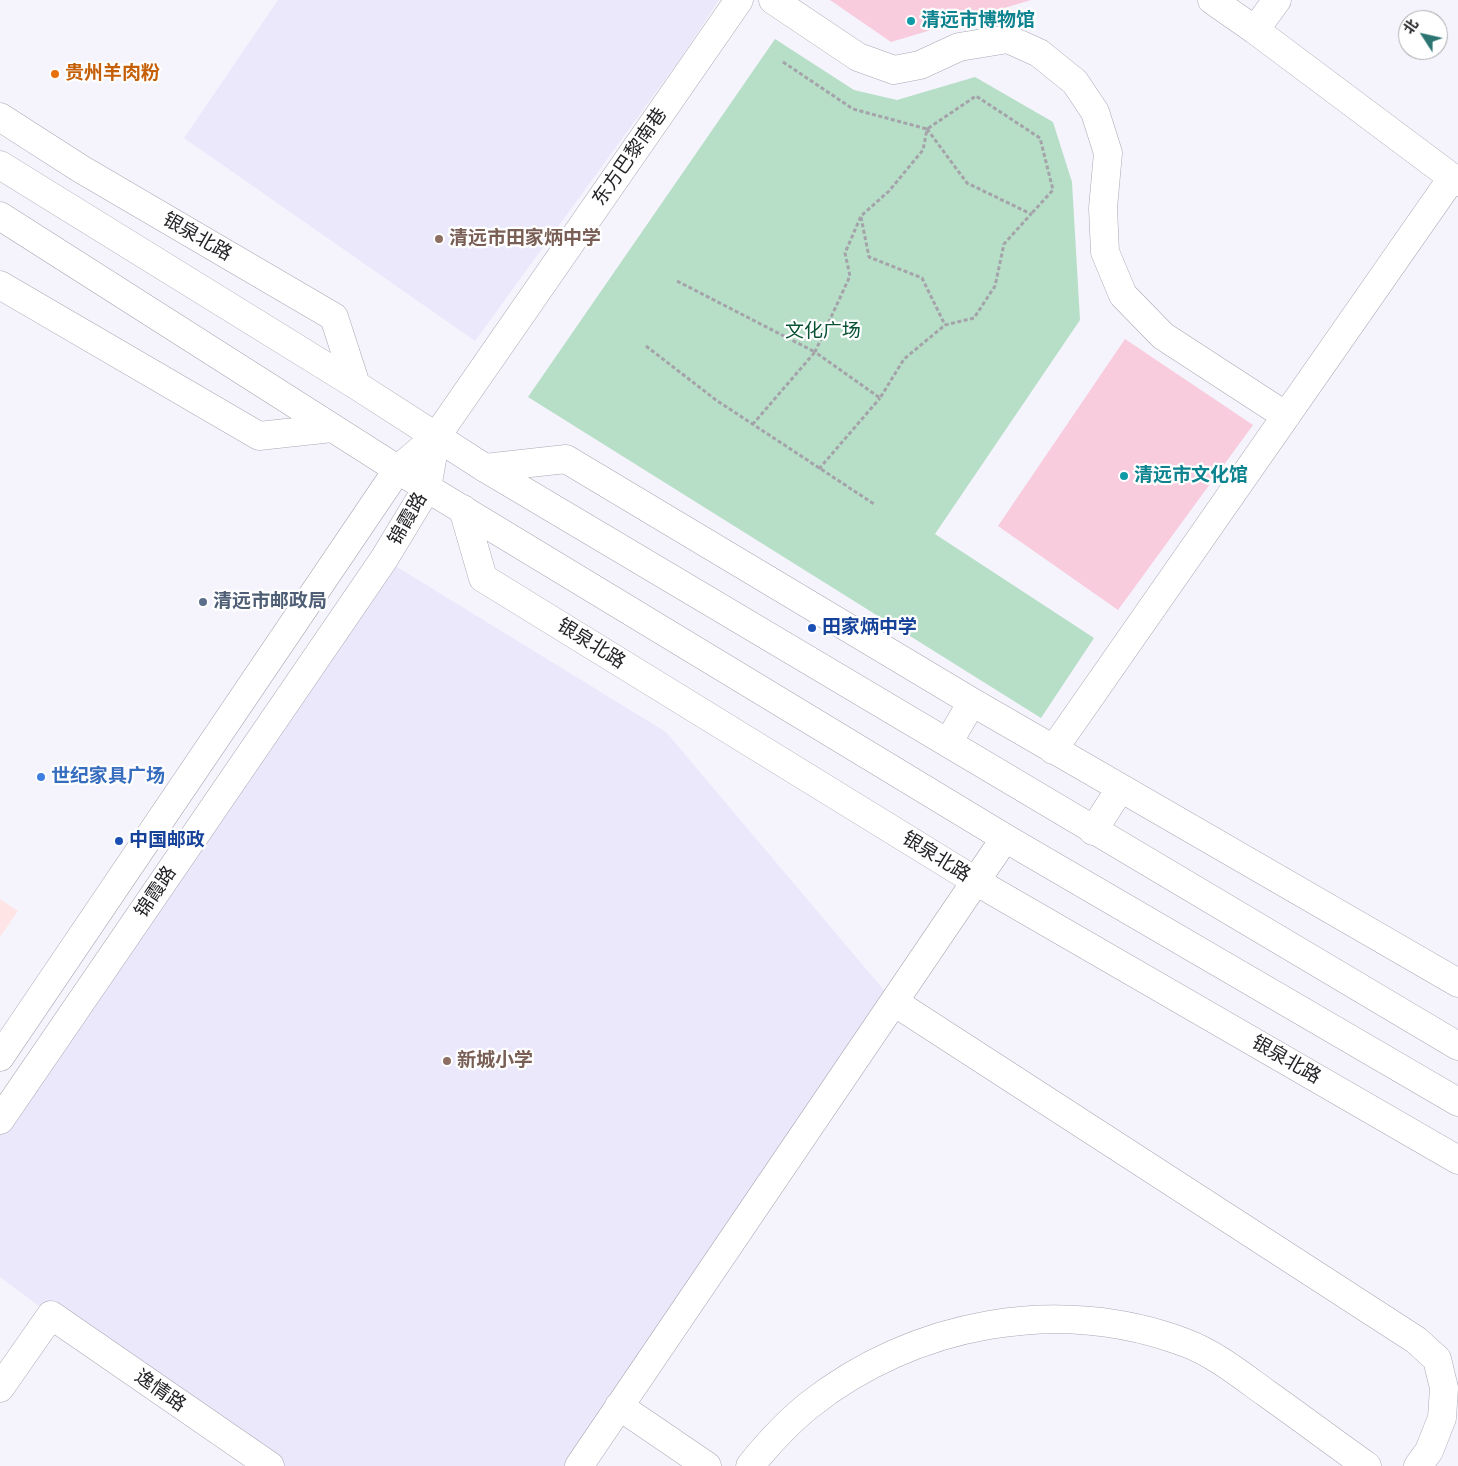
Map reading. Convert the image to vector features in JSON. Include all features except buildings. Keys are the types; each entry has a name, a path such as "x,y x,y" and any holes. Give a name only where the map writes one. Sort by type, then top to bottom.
{"street":[{"name":"东方巴黎南巷","path":"436,437 739,0"},
{"path":"773,0 858,57 894,70 920,65 959,47 1008,39 1039,53 1075,82 1095,112 1108,153 1104,208 1105,252 1123,295 1163,336 1286,416"},
{"path":"1054,750 1286,416 1455,180 1212,0"},
{"path":"1255,30 1277,0"},
{"name":"银泉北路","path":"0,117 81,169 334,318 356,385"},
{"path":"0,165 356,385 485,468 1093,831 1458,1046"},
{"path":"0,216 427,488 1005,838 1458,1102"},
{"path":"0,285 259,436 332,428"},
{"name":"锦霞路","path":"0,1057 398,469 436,437"},
{"name":"锦霞路","path":"0,1120 384,559 427,488 436,437"},
{"path":"485,468 566,458 972,702 1458,983"},
{"name":"银泉北路","path":"463,509 483,578 977,882 1458,1160"},
{"path":"948,743 972,702"},
{"path":"1093,831 1120,788"},
{"path":"578,1466 977,882 1005,838"},
{"path":"894,1002 1416,1340 1437,1359 1444,1388 1442,1418 1428,1450 1418,1466"},
{"name":"逸情路","path":"0,1388 51,1315 270,1466"},
{"path":"750,1466 766,1447 808,1406 852,1377 896,1353 948,1333 996,1322 1049,1319 1108,1323 1143,1329 1188,1343 1227,1365 1367,1466"},
{"path":"620,1406 707,1466"}],"path":[{"path":"782,62 853,108 927,129 967,183 1031,214"},
{"path":"752,424 815,352 850,276 845,253 861,216 889,191 923,150 927,129 976,96 1040,138 1053,190 1004,244 995,286 974,318 945,325 904,359 880,398 820,469"},
{"path":"861,216 869,257 922,278 945,325"},
{"path":"677,281 815,352 880,398"},
{"path":"646,346 752,424 874,504"}],"shaded area":[{"name":"清远市田家炳中学","path":"278,0 719,0 680,59 475,341 184,138"},
{"name":"新城小学","path":"384,559 666,732 894,1002 579,1466 270,1466 51,1315 0,1277 0,1120"},
{"path":"0,899 18,911 0,937"}],"green space":[{"name":"文化广场","path":"775,39 854,90 897,100 975,77 1053,122 1072,182 1080,320 935,534 1094,638 1041,718 528,397"}],"place":[{"name":"清远市博物馆","path":"911,21"},
{"name":"贵州羊肉粉","path":"55,74"},
{"name":"清远市田家炳中学","path":"439,239"},
{"name":"清远市文化馆","path":"1124,476"},
{"name":"清远市邮政局","path":"203,602"},
{"name":"田家炳中学","path":"812,628"},
{"name":"世纪家具广场","path":"41,777"},
{"name":"中国邮政","path":"119,841"},
{"name":"新城小学","path":"447,1061"}]}
